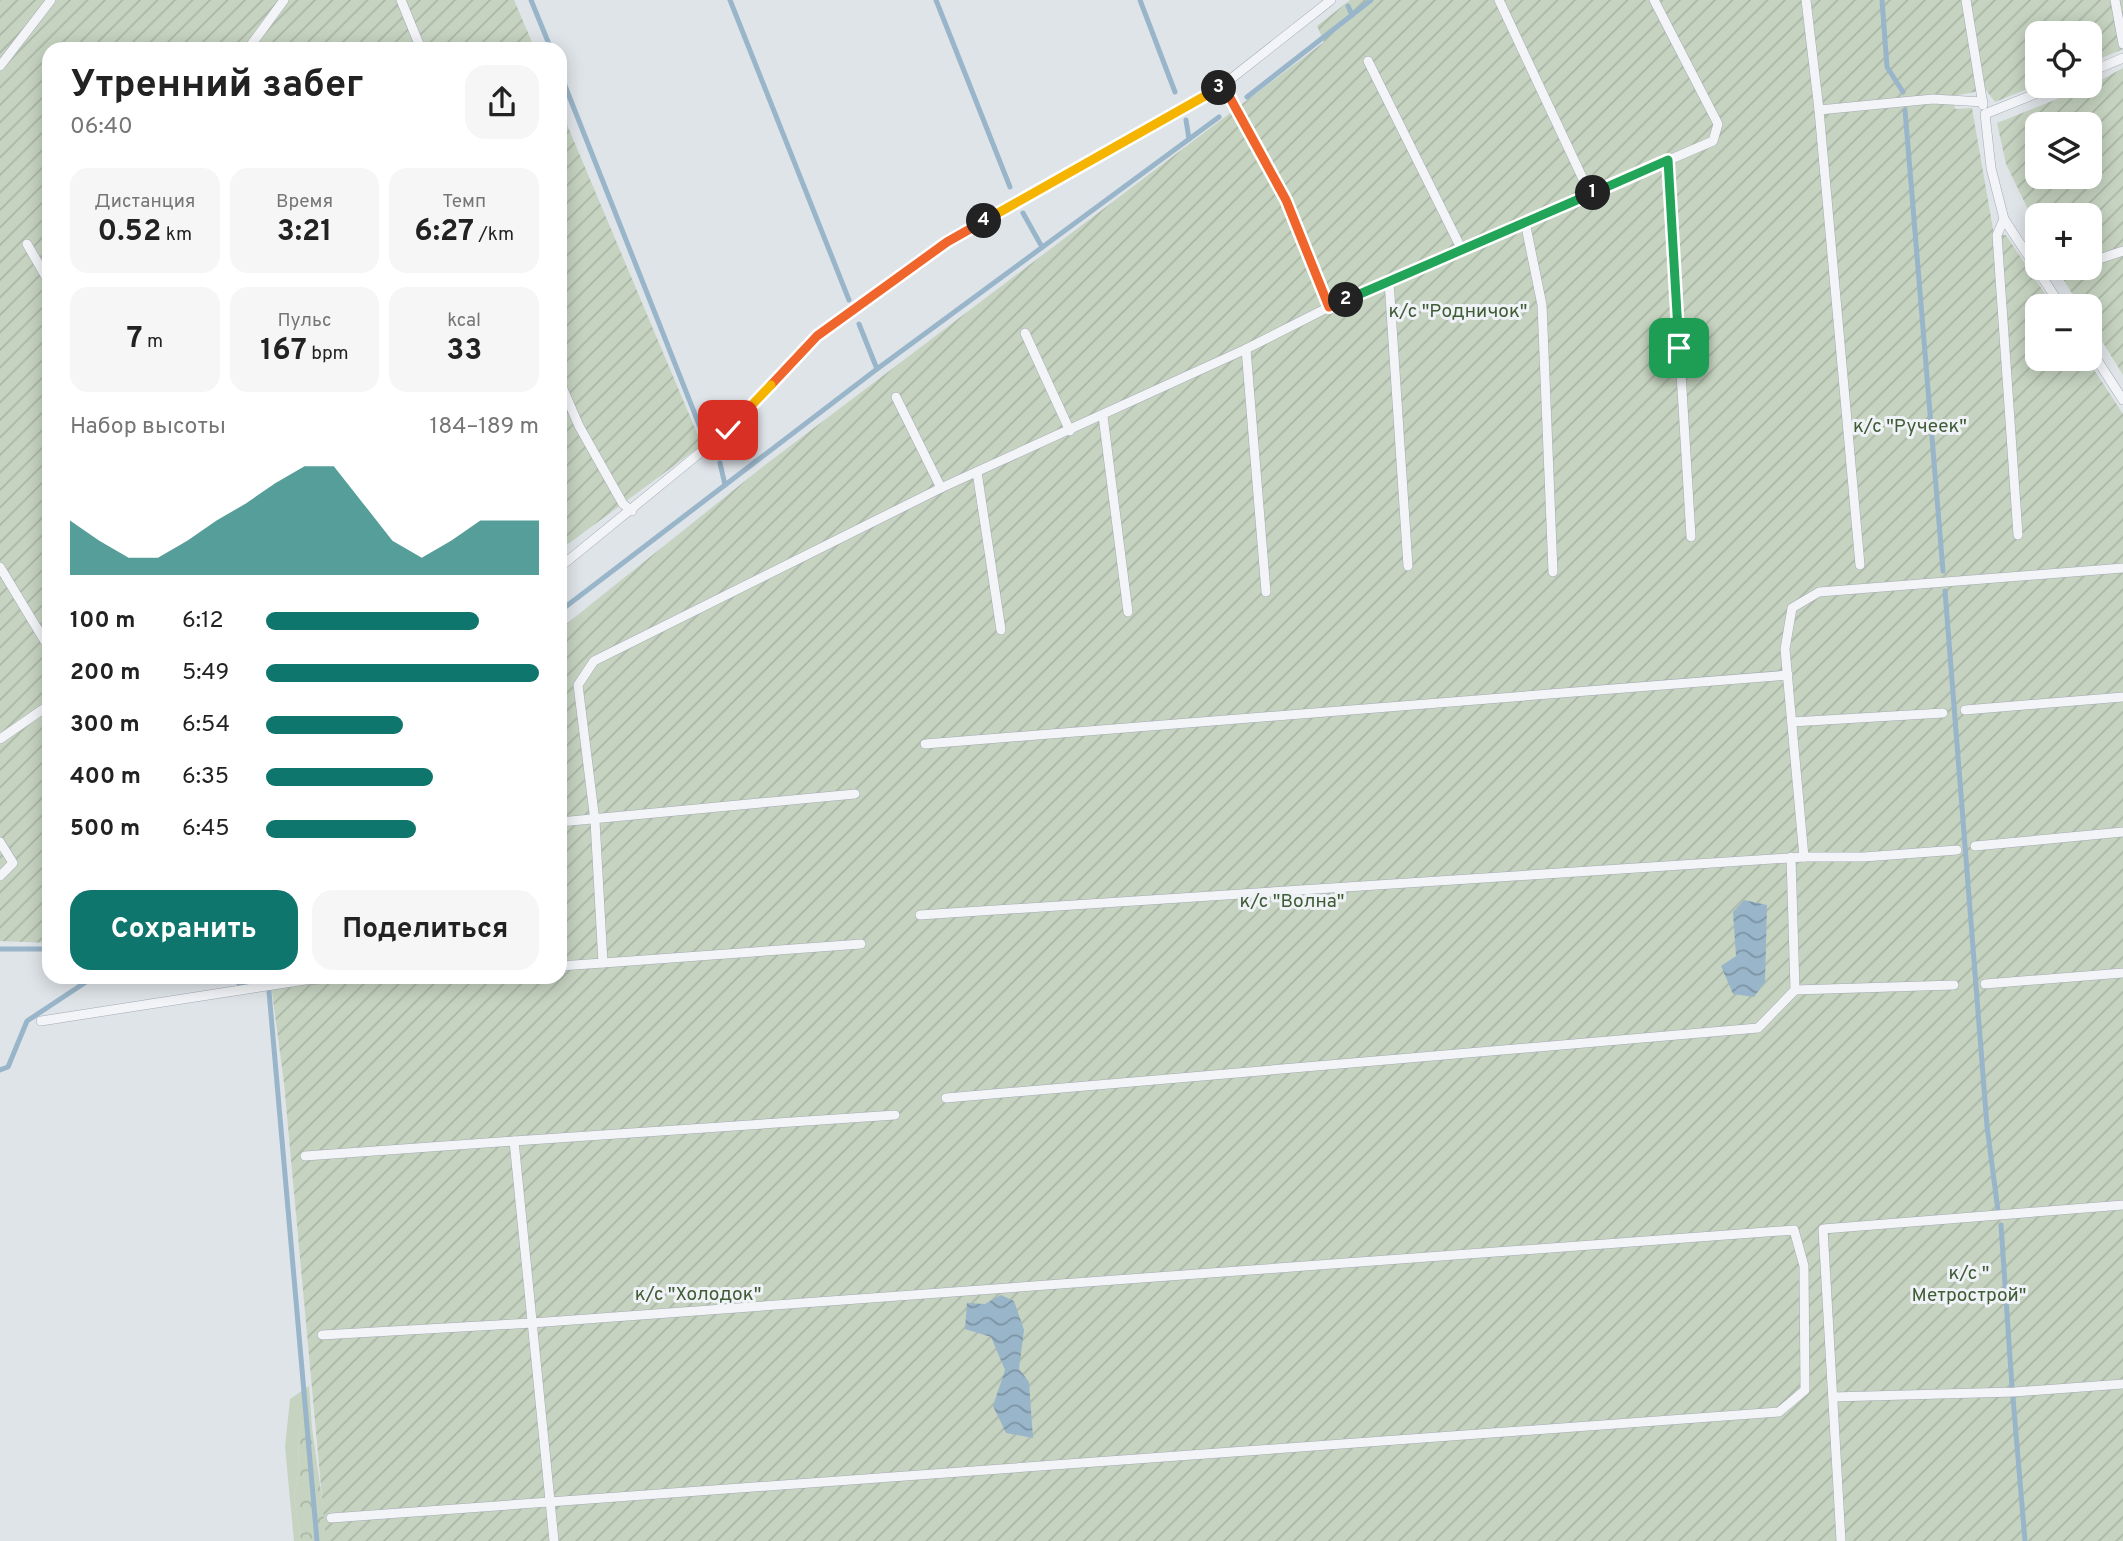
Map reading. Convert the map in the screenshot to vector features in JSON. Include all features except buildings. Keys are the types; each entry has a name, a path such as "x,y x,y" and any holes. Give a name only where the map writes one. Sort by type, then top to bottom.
{"lane":[{"path":"0,66 51,0"},
{"path":"253,42 284,0"},
{"path":"401,0 418,42"},
{"path":"567,562 728,430 817,336 947,242 1223,85 1331,0"},
{"path":"1499,0 1590,194"},
{"path":"603,963 595,821 578,685 594,661 941,488 1247,349 1329,307 1713,141 1718,124 1654,0"},
{"path":"1807,0 1860,565"},
{"path":"1966,0 1991,168 2004,219 2053,294"},
{"path":"2115,0 2123,44"},
{"path":"2102,67 2123,58"},
{"path":"1368,61 1462,250"},
{"path":"1223,85 1286,200 1329,307"},
{"path":"1985,114 2025,98"},
{"path":"1819,110 1933,99 1983,102"},
{"path":"1668,160 1691,537"},
{"path":"2004,219 1997,235 2018,535"},
{"path":"1525,222 1542,305 1553,572"},
{"path":"27,244 42,270"},
{"path":"2102,258 2123,251"},
{"path":"1389,281 1408,566"},
{"path":"1025,333 1070,430"},
{"path":"1247,349 1266,592"},
{"path":"2102,368 2123,400"},
{"path":"897,397 941,488"},
{"path":"567,398 579,426 623,504 632,511"},
{"path":"1102,416 1128,612"},
{"path":"977,472 1001,630"},
{"path":"0,568 42,637"},
{"path":"1804,857 1785,649 1792,608 1819,592 2123,568"},
{"path":"925,744 1788,675"},
{"path":"1965,710 2123,697"},
{"path":"0,739 42,710"},
{"path":"1792,722 1943,713"},
{"path":"567,822 855,794"},
{"path":"1975,846 2123,832"},
{"path":"0,842 13,863 0,876"},
{"path":"920,915 1791,857 1864,857 1957,849"},
{"path":"1791,857 1795,990"},
{"path":"567,966 861,944"},
{"path":"1985,984 2123,973"},
{"path":"41,1021 279,984"},
{"path":"946,1098 1758,1028 1795,990 1954,985"},
{"path":"305,1156 895,1115"},
{"path":"514,1141 554,1541"},
{"path":"1841,1541 1823,1229 2123,1205"},
{"path":"322,1335 532,1323 1794,1230 1804,1266 1805,1390 1780,1412 331,1518"},
{"path":"1833,1396 2014,1392 2123,1384"}],"green space":[{"path":"0,0 514,0 532,42 42,42 42,943 0,941"},
{"path":"1350,0 2123,0 2123,49 2102,58 2102,21 2025,21 2025,90 1995,102 1986,90 1953,96 1955,109 1972,108 1994,235 2006,235 2025,264 2025,280 2036,280 2045,294 2025,294 2025,371 2095,371 2123,414 2123,1541 326,1541 284,1083 271,984 567,984 567,623 765,465 1324,42 1317,26"},
{"path":"2123,68 2123,375 2102,341 2102,294 2072,294 2064,280 2102,280 2102,203 2025,203 2006,164 1997,123 2060,98 2102,98 2102,79"},
{"path":"567,125 702,445 567,545"},
{"path":"309,1386 312,1428 302,1422 298,1428 299,1470 294,1497 301,1541 294,1541 285,1447 290,1399"},
{"path":"302,1422 312,1428 328,1541 301,1541 294,1497 299,1470 298,1428"}],"water":[{"path":"1744,900 1767,905 1765,982 1754,997 1733,994 1721,966 1736,956 1733,912"},
{"path":"1001,1295 1014,1301 1024,1330 1019,1369 1029,1382 1033,1438 1006,1433 993,1406 1005,1370 991,1337 965,1329 967,1303 985,1304"}],"waterway":[{"path":"531,0 548,42"},
{"path":"730,0 849,300"},
{"path":"936,0 1010,187"},
{"path":"1140,0 1175,92"},
{"path":"1352,15 1371,0"},
{"path":"1882,0 1887,67 1903,92"},
{"path":"1247,97 1352,15 1348,6"},
{"path":"567,91 702,432"},
{"path":"1905,110 1943,571"},
{"path":"567,606 877,369 1219,117"},
{"path":"1186,120 1189,139"},
{"path":"1023,213 1042,247"},
{"path":"859,324 877,369"},
{"path":"720,463 725,485"},
{"path":"1945,591 1987,1126 1998,1211"},
{"path":"0,949 42,949"},
{"path":"0,1070 8,1067 27,1021 83,984"},
{"path":"268,984 317,1541"},
{"path":"2001,1225 2012,1387"},
{"path":"2013,1398 2025,1541"}],"route":[{"path":"728,430 817,336 947,242 1223,85 1286,200 1329,307 1668,160 1679,348"}],"park label":[{"name":"к/с \"Родничок\"","path":"1458,310"},
{"name":"к/с \"Ручеек\"","path":"1910,425"},
{"name":"к/с \"Волна\"","path":"1292,900"},
{"name":"к/с \" Метрострой\"","path":"1969,1283"},
{"name":"к/с \"Холодок\"","path":"698,1293"}]}
